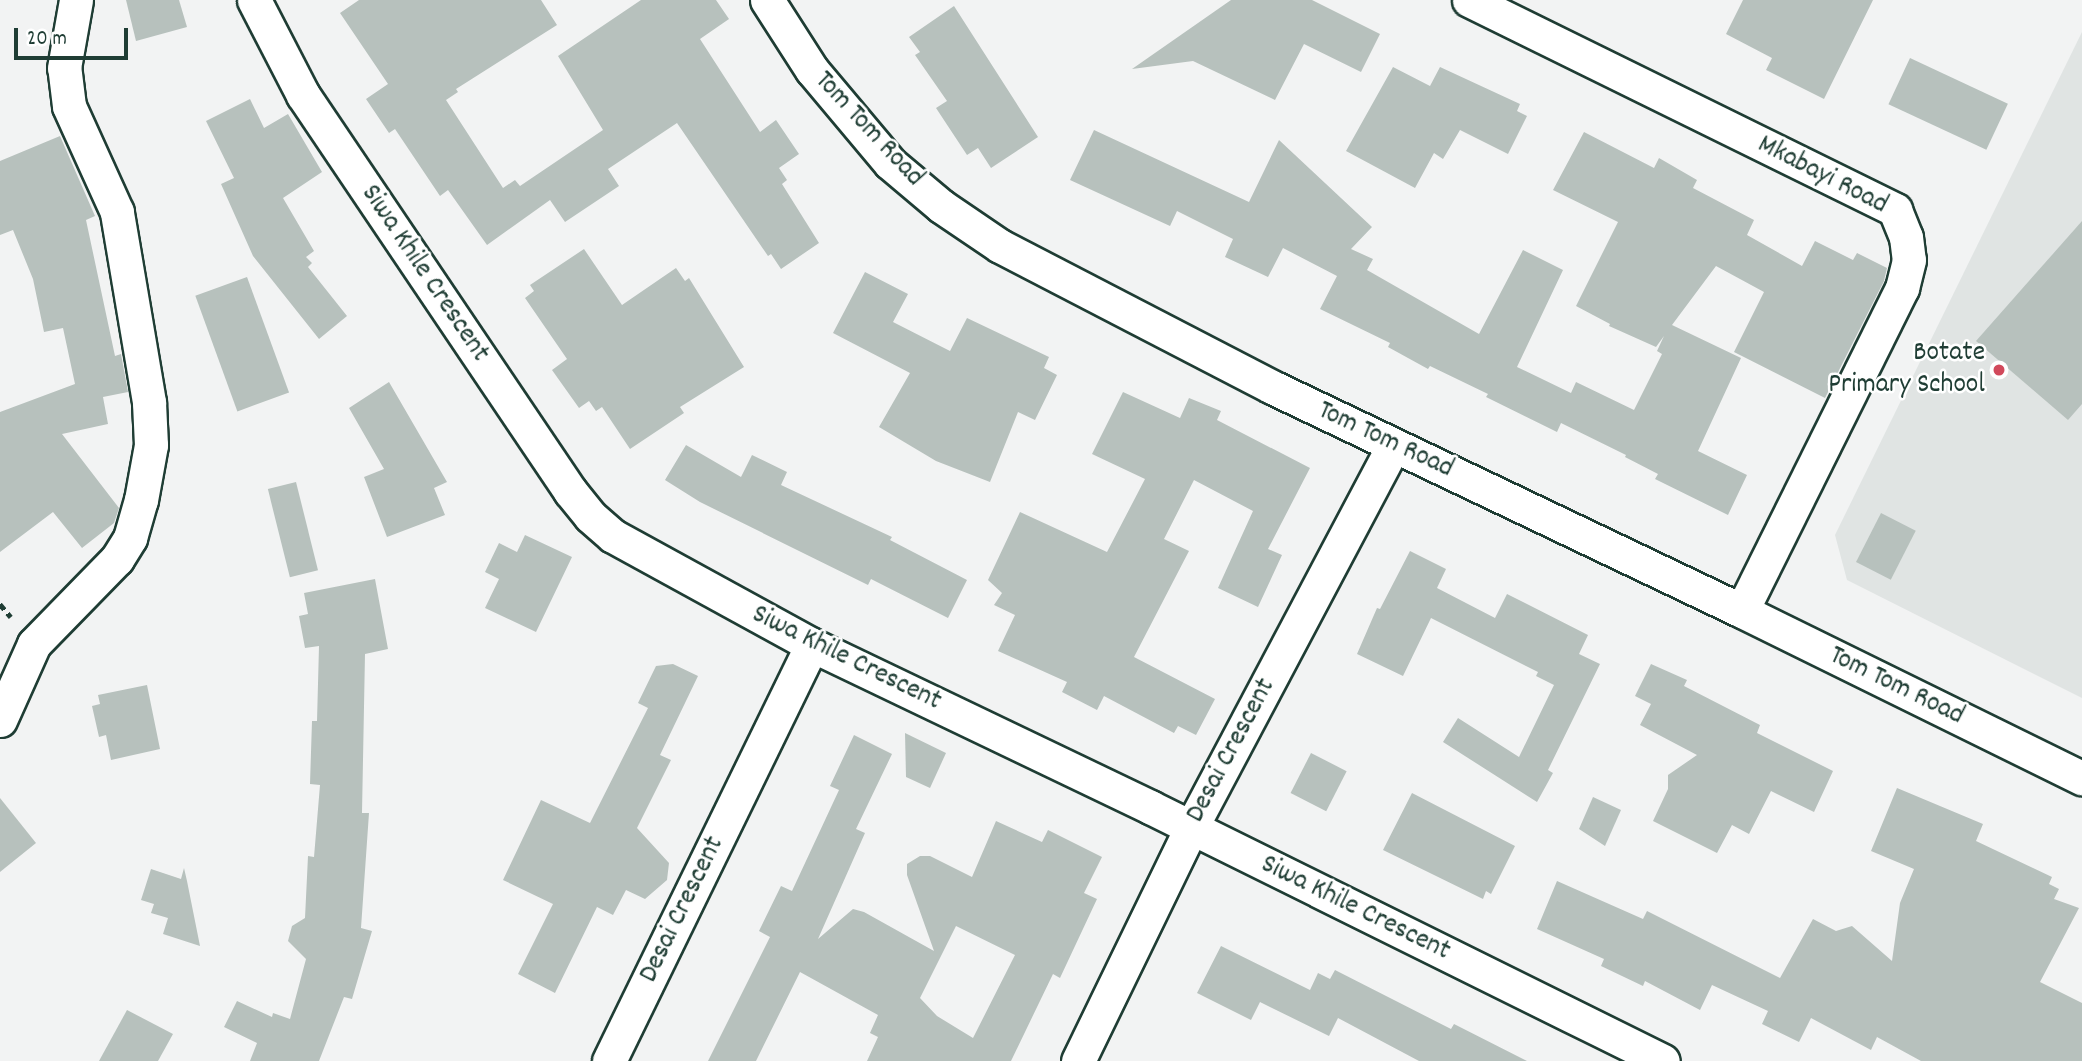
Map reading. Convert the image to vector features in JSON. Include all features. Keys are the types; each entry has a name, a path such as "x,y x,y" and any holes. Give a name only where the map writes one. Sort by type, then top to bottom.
{"street":[{"path":"0,720 34,644 117,559 130,538 138,513 151,445 149,402 117,212 69,106 64,68 76,0"},
{"name":"Siwa Khile Crescent","path":"254,0 303,95 570,491 590,516 613,536 812,645 1663,1061"},
{"name":"Tom Tom Road","path":"767,0 812,70 890,163 942,206 1000,246 1272,387 1742,611 2082,779"},
{"name":"Mkabayi Road","path":"1469,0 1517,11 1895,211 1906,237 1909,260 1902,288 1742,611"},
{"name":"Desai Crescent","path":"1078,1061 1191,828 1394,445"},
{"name":"Desai Crescent","path":"609,1061 812,645"}],"shaded area":[{"name":"Botate Primary School","path":"2082,32 2082,698 1847,580 1835,535"}],"building":[{"path":"126,0 179,0 187,27 136,41"},
{"path":"359,0 541,0 557,25 456,89 458,92 446,100 503,188 515,180 520,186 603,130 558,56 641,0 716,0 729,19 700,39 760,132 776,120 799,154 779,168 787,180 782,184 819,243 781,269 771,254 768,256 677,123 608,169 619,186 565,222 550,200 487,245 448,190 440,196 395,129 389,133 366,99 388,84 340,13"},
{"path":"1231,0 1312,0 1380,34 1361,72 1304,44 1275,100 1193,61 1132,69"},
{"path":"1743,0 1873,0 1824,99 1766,70 1772,58 1726,34"},
{"path":"954,6 1038,137 991,168 978,148 967,155 936,108 947,101 915,55 920,52 909,37"},
{"path":"1910,58 2008,104 1986,150 1888,104"},
{"path":"1393,67 1430,86 1440,67 1520,104 1517,111 1527,116 1508,154 1460,130 1443,159 1434,153 1415,188 1346,151"},
{"path":"250,99 264,128 288,114 322,172 283,198 314,251 306,257 312,263 308,267 347,316 319,339 253,256 221,184 234,178 206,121"},
{"path":"1094,130 1249,202 1279,140 1372,227 1351,249 1373,259 1367,270 1479,334 1523,250 1563,270 1517,367 1571,393 1576,382 1634,410 1662,354 1657,351 1664,336 1656,347 1609,326 1610,324 1576,306 1618,222 1553,190 1584,132 1654,168 1659,158 1697,180 1693,188 1754,220 1747,235 1802,266 1815,241 1853,260 1857,253 1887,268 1884,281 1825,398 1734,352 1764,292 1716,266 1672,325 1741,358 1698,451 1747,475 1728,515 1655,479 1658,474 1625,457 1626,455 1561,423 1557,432 1486,397 1488,394 1430,366 1428,369 1388,347 1390,343 1320,309 1337,276 1283,248 1268,277 1225,257 1233,239 1177,211 1170,226 1070,180"},
{"path":"60,136 95,216 86,220 115,356 121,354 128,392 103,397 108,424 62,434 119,508 114,523 82,548 53,512 0,552 0,412 75,384 63,328 44,332 33,279 13,230 0,235 0,161"},
{"path":"2082,221 2082,404 2068,420 1976,341"},
{"path":"584,249 622,305 676,268 685,281 689,278 744,367 680,407 684,413 630,449 602,407 596,411 589,401 579,408 552,370 567,359 525,298 534,291 530,285"},
{"path":"865,272 908,294 893,322 950,351 967,318 1049,357 1044,368 1057,375 1035,420 1018,412 990,482 936,461 879,427 910,373 833,333"},
{"path":"247,277 289,393 237,411 195,296"},
{"path":"389,382 447,482 434,488 445,515 387,537 364,477 384,469 349,408"},
{"path":"1123,392 1180,418 1189,398 1221,411 1217,420 1310,468 1268,549 1282,555 1258,607 1218,588 1253,511 1194,480 1164,539 1189,551 1134,657 1215,699 1196,735 1178,726 1174,733 1104,696 1097,710 1062,692 1067,682 998,651 1015,615 994,605 1002,593 988,580 1020,512 1107,552 1145,479 1092,454"},
{"path":"686,445 741,477 752,455 787,472 781,485 892,537 890,540 967,580 948,618 871,579 868,585 700,502 665,480"},
{"path":"296,482 318,570 290,577 268,489"},
{"path":"1881,513 1916,531 1891,580 1856,562"},
{"path":"525,535 572,557 536,632 485,608 499,579 485,572 499,543 517,552"},
{"path":"1410,551 1446,569 1437,588 1495,618 1507,594 1588,635 1579,654 1600,664 1548,770 1553,773 1537,802 1443,742 1458,718 1519,757 1554,685 1536,676 1538,672 1431,618 1403,676 1357,654 1377,608 1380,609"},
{"path":"375,579 388,649 365,654 362,813 369,813 361,928 372,931 352,999 344,997 319,1061 250,1061 257,1043 224,1027 237,1001 272,1017 273,1013 290,1019 306,959 288,941 292,926 305,918 308,856 314,857 320,785 310,784 312,721 317,721 319,646 305,648 299,616 308,614 304,593"},
{"path":"673,664 698,676 660,755 671,760 637,828 669,863 667,880 645,899 626,890 613,915 597,907 555,993 518,974 553,904 503,880 541,800 590,823 648,708 638,703 656,666"},
{"path":"1651,664 1687,680 1684,686 1760,725 1757,733 1833,771 1814,812 1771,791 1749,834 1732,825 1717,853 1653,821 1668,789 1668,775 1697,755 1640,725 1651,704 1635,696"},
{"path":"147,685 160,749 111,760 106,735 99,737 92,706 100,704 98,695"},
{"path":"905,733 946,753 930,788 906,777"},
{"path":"854,735 892,754 856,829 865,833 818,939 853,909 864,912 934,951 907,875 907,864 920,856 930,856 972,877 996,821 1042,842 1048,830 1102,857 1084,893 1097,899 1060,978 1053,974 1011,1061 867,1061 878,1037 870,1033 878,1015 800,972 756,1061 708,1061 770,937 759,931 781,886 792,891 839,790 830,786","holes":["956,926 1015,955 973,1038 937,1016 920,998"]},
{"path":"1311,753 1347,771 1326,811 1291,793"},
{"path":"1897,788 1983,824 1976,841 2052,877 2049,884 2059,889 2054,899 2079,908 2040,982 2082,1003 2082,1061 1921,1061 1877,1037 1871,1050 1811,1018 1799,1042 1762,1024 1768,1011 1712,985 1700,1010 1645,981 1643,986 1601,966 1604,959 1537,929 1557,881 1643,919 1647,911 1780,978 1813,919 1836,931 1852,926 1892,961 1900,903 1914,869 1871,851"},
{"path":"1412,793 1515,846 1491,894 1486,891 1483,899 1383,850"},
{"path":"1593,797 1621,810 1605,846 1579,829"},
{"path":"0,798 36,843 0,872"},
{"path":"184,868 200,946 163,934 168,918 151,913 154,904 141,900 151,869 181,879"},
{"path":"1221,946 1310,990 1318,973 1330,979 1335,970 1451,1029 1454,1024 1527,1061 1419,1061 1338,1018 1329,1036 1260,1002 1251,1020 1197,993"},
{"path":"127,1010 173,1034 158,1061 99,1061"}],"place":[{"name":"Botate Primary School","path":"1999,370"}]}
